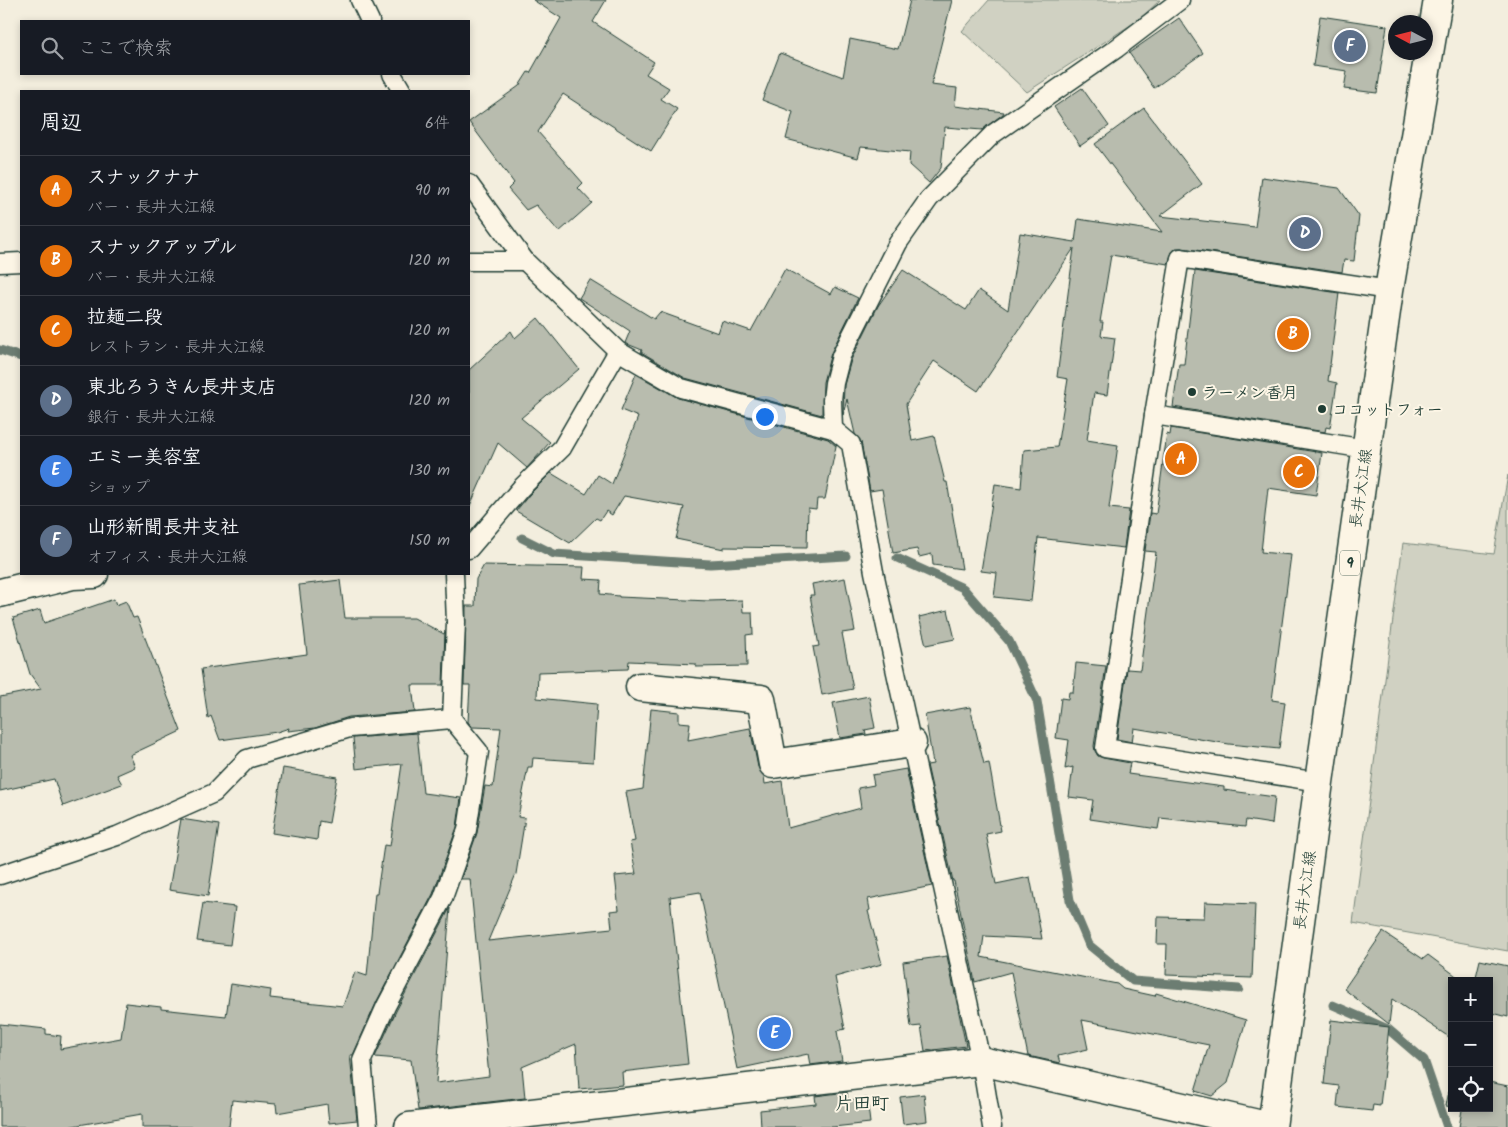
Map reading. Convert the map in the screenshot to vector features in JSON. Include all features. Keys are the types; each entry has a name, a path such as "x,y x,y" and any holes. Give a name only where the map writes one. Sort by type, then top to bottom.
{"street":[{"name":"長井大江線","path":"1272,1127 1389,290 1438,0"},
{"path":"0,592 73,575"},
{"path":"640,687 760,699 773,764 912,743"},
{"path":"409,1127 981,1061 1272,1127"}],"lane":[{"path":"360,0 370,20"},
{"path":"833,428 832,400 840,356 898,243 928,199 993,134 1096,63 1180,0"},
{"path":"393,75 401,90"},
{"path":"470,185 525,260 618,351 681,388 833,428 851,444 874,572 981,1061 992,1127"},
{"path":"1319,782 1105,748 1154,415 1180,258 1389,290"},
{"path":"470,261 525,260"},
{"path":"0,263 20,262"},
{"path":"470,548 521,488 562,448 618,351"},
{"path":"1154,415 1366,449"},
{"path":"368,1127 362,1060 386,1006 443,898 468,830 479,752 452,719 456,622 454,575"},
{"path":"0,875 117,836 214,793 246,758 350,728 452,719"}],"shaded area":[{"path":"989,0 1160,0 1140,19 1027,92 962,31"},
{"path":"1508,475 1508,951 1353,923 1403,543 1494,554"}],"building":[{"path":"533,0 606,0 593,22 654,62 646,74 669,88 661,99 677,109 651,151 563,94 538,132 583,183 578,188 592,203 559,232 536,205 526,210 508,189 514,183 470,121 519,86 528,72 530,73 561,18"},
{"path":"910,0 952,0 931,85 957,88 955,106 1004,112 1003,114 982,130 945,127 941,168 929,183 909,165 910,152 861,147 858,158 786,139 793,112 762,100 780,53 843,77 850,39 898,49"},
{"path":"1320,16 1387,26 1377,93 1344,89 1347,71 1313,66"},
{"path":"1179,18 1203,53 1154,88 1129,53"},
{"path":"1082,88 1109,126 1080,146 1054,107"},
{"path":"1144,108 1202,184 1160,216 1255,227 1262,177 1339,188 1359,216 1354,261 1344,260 1342,272 1182,248 1176,248 1172,252 1168,264 1111,255 1100,322 1103,322 1101,336 1115,338 1107,395 1094,393 1087,440 1118,445 1109,508 1129,510 1124,548 1038,538 1031,601 994,597 997,573 981,571 995,484 1021,488 1024,450 1057,447 1068,379 1057,377 1074,248 978,391 934,361 906,404 912,441 934,436 945,482 947,482 962,569 933,565 932,554 919,557 917,549 893,553 882,489 870,491 861,442 855,434 847,399 843,415 844,385 851,360 878,306 903,270 966,310 979,290 1008,310 1020,233 1075,242 1078,219 1162,232 1095,144"},
{"path":"785,269 831,294 835,287 858,298 831,353 823,382 822,415 685,378 641,352 642,350 625,343 630,331 579,298 590,280 654,319 660,312 718,333 722,321 751,331"},
{"path":"1195,271 1339,293 1328,381 1337,383 1330,428 1326,427 1325,432 1173,407 1179,364 1184,364"},
{"path":"538,318 579,369 521,418 550,442 527,468 498,443 470,506 470,369 511,331 515,338"},
{"path":"636,374 678,398 828,439 836,446 825,499 817,499 816,509 808,508 807,548 724,547 724,549 676,539 684,507 624,496 612,515 606,511 600,520 596,518 570,543 516,511 551,473 586,494 598,475 612,484 638,417 621,410"},
{"path":"1171,428 1322,453 1316,495 1268,488 1261,552 1291,555 1272,700 1285,702 1279,749 1229,744 1134,728 1132,742 1117,739 1127,669 1140,670 1156,552 1145,551 1150,513 1156,514 1167,434 1170,435"},
{"path":"484,565 584,567 583,579 601,580 600,594 619,597 709,601 742,600 743,612 752,612 753,634 746,635 747,666 696,667 696,664 629,661 628,669 538,672 537,698 597,704 593,762 533,758 532,767 528,767 518,817 525,818 516,874 488,941 612,928 610,911 619,910 615,876 636,874 630,842 635,841 626,792 643,789 651,709 679,712 679,722 690,723 688,740 750,728 758,767 764,776 765,784 782,781 788,828 861,808 858,788 874,785 872,775 906,769 932,886 868,899 870,910 868,911 882,964 835,977 845,1029 837,1031 842,1061 810,1065 808,1054 737,1069 700,892 670,897 688,1064 622,1072 623,1085 579,1089 576,1044 522,1067 525,1098 418,1110 411,1060 375,1057 396,1011 450,908 436,1083 489,1076 470,879 461,879 477,833 485,786 493,787 501,728 472,727 468,722 470,685 464,685 466,606 475,606 476,579"},
{"path":"845,578 855,631 842,633 853,689 822,695 813,647 819,646 810,595 814,595 812,584"},
{"path":"340,580 345,618 414,618 444,634 445,631 443,685 412,685 415,712 349,717 315,728 288,731 289,728 277,732 220,740 211,716 208,718 201,669 307,654 299,585"},
{"path":"114,599 116,605 126,601 133,618 137,617 181,731 130,755 135,767 117,775 122,784 63,806 54,779 0,791 0,697 41,689 30,674 13,618 40,610 44,623"},
{"path":"948,610 955,639 926,645 919,617"},
{"path":"1076,663 1106,666 1094,746 1098,756 1130,763 1128,774 1224,787 1224,790 1275,797 1272,824 1246,820 1245,827 1160,818 1158,829 1090,819 1093,800 1069,797 1073,767 1065,769 1069,740 1056,738 1061,698 1068,699 1069,692 1073,692"},
{"path":"869,696 875,728 865,730 866,734 840,738 833,703"},
{"path":"970,707 984,764 989,763 1001,831 986,834 996,884 1030,877 1042,939 984,936 981,957 1117,984 1123,989 1155,996 1156,993 1246,1020 1228,1083 1212,1096 1195,1091 1209,1045 1082,1020 1088,1049 1058,1056 1060,1063 1028,1056 1011,972 975,982 927,765 933,764 925,715"},
{"path":"417,733 423,793 461,798 457,827 433,894 377,1001 353,1055 350,1055 357,1120 329,1123 327,1104 277,1113 276,1104 232,1100 229,1127 142,1127 142,1114 67,1127 0,1127 0,1024 46,1029 46,1034 61,1036 60,1049 121,1038 126,1003 226,1016 231,984 271,990 270,998 343,1006 355,972 367,976 375,893 377,893 384,845 390,846 402,764 356,769 353,738"},
{"path":"283,768 337,777 329,823 319,821 317,840 272,833"},
{"path":"181,819 219,825 208,896 169,890"},
{"path":"1205,902 1255,904 1252,978 1166,975 1167,944 1157,944 1158,917 1204,918"},
{"path":"203,903 235,907 230,945 197,941"},
{"path":"1383,932 1423,959 1428,955 1458,977 1448,977 1448,1036 1392,999 1389,1024 1344,989"},
{"path":"947,956 966,1046 925,1051 921,1026 911,1027 903,962"},
{"path":"1480,960 1508,966 1508,1017 1493,1013 1493,977 1476,977"},
{"path":"1331,1020 1389,1027 1380,1106 1373,1105 1372,1111 1337,1107 1339,1086 1324,1084"},
{"path":"1493,1083 1508,1086 1508,1127 1459,1127 1462,1112 1493,1112"},
{"path":"847,1092 848,1100 867,1098 870,1123 833,1127 761,1127 760,1110 816,1104 815,1096"},
{"path":"924,1094 927,1121 903,1124 900,1097"}],"waterway":[{"path":"0,350 20,357"},
{"path":"522,538 554,554 710,564 846,556"},
{"path":"897,558 963,588 1009,641 1037,701 1070,900 1089,945 1133,981 1239,989"},
{"path":"1333,1005 1388,1029 1424,1060 1447,1127"}],"place":[{"name":"山形新聞長井支社","path":"1350,46"},
{"name":"東北ろうきん長井支店","path":"1305,233"},
{"name":"スナックアップル","path":"1293,334"},
{"name":"ラーメン香月","path":"1192,392"},
{"name":"ココットフォー","path":"1322,409"},
{"name":"スナックナナ","path":"1181,459"},
{"name":"拉麺二段","path":"1299,472"},
{"name":"エミー美容室","path":"775,1033"}],"district":[{"name":"片田町","path":"862,1103"}]}
